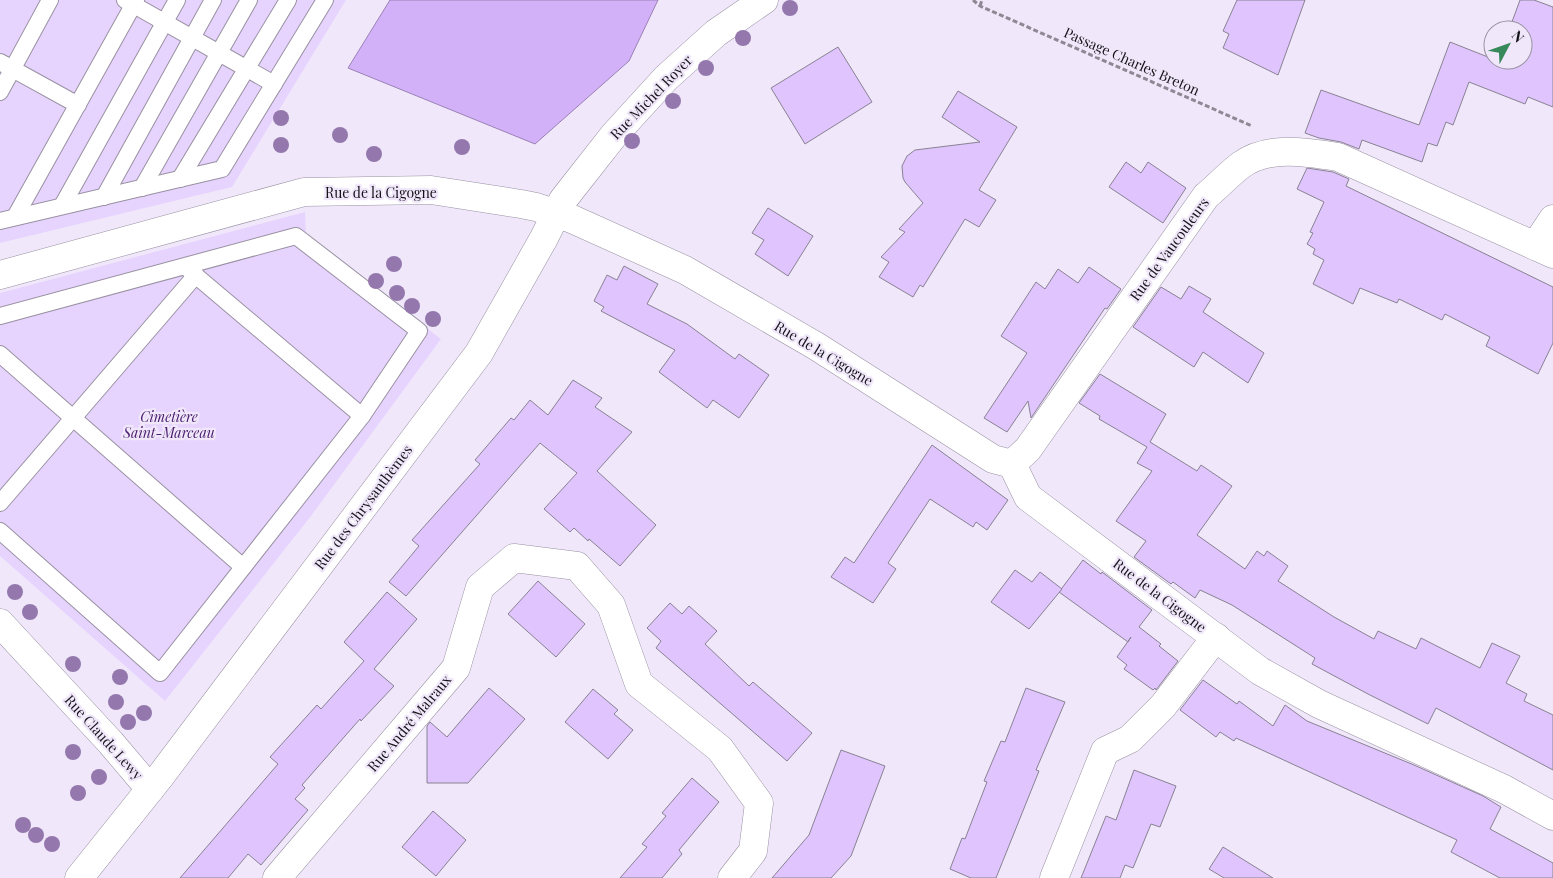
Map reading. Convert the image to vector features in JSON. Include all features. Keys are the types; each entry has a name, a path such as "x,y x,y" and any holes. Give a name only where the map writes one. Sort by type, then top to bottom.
{"street":[{"name":"Rue Michel Royer","path":"556,213 614,135 666,78 716,33 764,0"},
{"name":"Rue de Vaucouleurs","path":"1012,464 1028,449 1206,196 1242,164 1268,153 1305,152 1338,157 1544,250"},
{"name":"Rue de la Cigogne","path":"0,275 304,192 431,190 521,204 556,213 685,270 816,346 993,459 1012,464 1028,497 1260,671 1319,704 1504,789 1553,816"},
{"name":"Rue des Chrysanthèmes","path":"150,789 479,353 544,238 556,213"},
{"path":"1544,250 1553,219"},
{"name":"Rue André Malraux","path":"277,878 456,668 480,587 514,558 578,566 611,605 640,684 720,749 759,803 754,851 732,878"},
{"name":"Rue Claude Lewy","path":"0,623 150,789 79,878"},
{"path":"1054,878 1105,751 1130,739 1163,706 1216,637"}],"lane":[{"path":"0,92 6,66 50,0"},
{"path":"62,206 177,0"},
{"path":"104,197 213,0"},
{"path":"142,188 249,0"},
{"path":"180,179 288,0"},
{"path":"8,219 222,169 325,0"},
{"path":"8,219 78,105 132,2 274,84"},
{"path":"6,66 78,105"},
{"path":"0,316 191,271 296,236 419,331 362,416 160,673 0,531"},
{"path":"191,271 362,416"},
{"path":"0,503 73,418 191,271"},
{"path":"0,354 243,568"}],"path":[{"name":"Passage Charles Breton","path":"973,0 980,6 1261,130 1268,153"},
{"path":"980,6 982,0"}],"green space":[{"path":"0,0 346,0 232,187 0,243"},
{"name":"Cimetière Saint-Marceau","path":"305,212 306,234 441,339 311,516 165,701 0,556 0,293"}],"shaded area":[{"path":"390,0 658,0 629,61 535,144 348,68"}],"building":[{"path":"1237,0 1305,0 1278,75 1223,48 1229,34 1223,31"},
{"path":"1520,0 1534,0 1553,7 1553,107 1528,97 1525,104 1469,82 1453,125 1446,122 1437,146 1428,143 1422,162 1362,140 1359,149 1341,142 1305,133 1321,90 1419,125 1450,42 1483,55 1483,70 1533,70 1533,20 1513,20"},
{"path":"838,47 872,102 805,144 771,88"},
{"path":"958,91 1017,127 979,190 996,200 979,227 965,219 923,287 920,285 913,297 879,277 889,262 881,257 905,232 899,229 923,203 903,178 902,166 907,156 915,150 980,142 942,117"},
{"path":"1126,162 1141,173 1148,162 1186,188 1163,223 1109,187"},
{"path":"1307,168 1333,172 1349,179 1346,186 1553,287 1553,343 1538,374 1486,346 1490,337 1445,314 1442,320 1399,299 1397,303 1360,288 1353,304 1313,284 1324,260 1313,254 1315,249 1307,244 1313,233 1310,232 1324,202 1297,189"},
{"path":"768,208 813,236 788,276 755,254 764,240 752,233"},
{"path":"624,266 658,284 647,304 687,324 735,359 739,354 769,375 739,418 713,400 707,408 659,372 675,350 601,311 604,307 594,301 607,275 617,280"},
{"path":"1089,267 1121,289 1107,309 1105,308 1031,418 1028,401 1007,432 984,418 1027,353 1001,336 1036,282 1045,289 1058,269 1078,283"},
{"path":"1189,286 1211,299 1203,312 1264,353 1248,383 1203,352 1194,367 1133,327 1161,287 1181,299"},
{"path":"1100,374 1166,414 1150,442 1197,471 1201,465 1232,486 1197,535 1245,569 1257,551 1264,556 1267,551 1288,566 1278,581 1334,617 1374,639 1378,631 1416,649 1421,638 1480,668 1492,643 1520,656 1506,683 1527,694 1524,701 1553,715 1553,770 1436,708 1428,724 1368,694 1312,664 1315,658 1232,605 1200,590 1195,598 1173,582 1171,584 1134,557 1146,541 1116,521 1152,471 1137,463 1147,447 1099,419 1100,416 1079,403"},
{"path":"573,380 602,398 595,407 632,432 597,471 656,525 620,566 589,539 588,541 574,528 570,532 544,509 577,473 540,443 406,596 389,582 419,546 412,540 480,464 475,460 511,418 514,420 530,400 548,415"},
{"path":"932,445 1008,500 987,530 976,522 973,527 930,499 888,563 896,569 873,603 831,577 845,557 854,563"},
{"path":"1083,560 1152,610 1139,627 1161,644 1159,646 1178,661 1156,690 1155,688 1153,690 1124,669 1127,665 1117,657 1128,642 1059,592"},
{"path":"1015,570 1032,582 1040,572 1062,589 1029,629 991,602"},
{"path":"538,581 585,624 556,657 508,614"},
{"path":"387,592 417,619 374,669 394,686 361,721 360,719 302,785 305,788 295,799 308,810 261,865 248,854 228,878 180,878 278,764 270,757 317,705 321,709 364,661 344,642"},
{"path":"670,603 682,614 689,606 717,631 705,644 749,686 753,682 812,733 787,761 656,648 661,641 647,628"},
{"path":"1203,680 1237,704 1239,701 1273,726 1285,705 1307,721 1483,796 1501,807 1490,829 1553,863 1553,878 1500,878 1451,852 1457,840 1236,738 1234,741 1220,732 1216,737 1180,710"},
{"path":"489,688 525,719 468,783 427,783 427,726 430,722 447,737"},
{"path":"1026,688 1065,702 1036,770 1039,771 996,878 971,878 950,869 962,838 965,839 987,782 984,781 1001,741 1005,742"},
{"path":"593,689 618,710 614,714 633,730 608,759 565,722"},
{"path":"841,750 885,766 851,856 831,878 772,878 809,835"},
{"path":"1134,770 1176,786 1160,827 1151,824 1133,868 1125,865 1120,878 1081,878 1106,816 1116,820"},
{"path":"692,778 719,802 679,850 682,854 662,878 620,878 647,847 642,844 666,816 662,813"},
{"path":"433,811 466,840 436,876 402,847"},
{"path":"1223,847 1273,878 1224,878 1209,869"}]}
